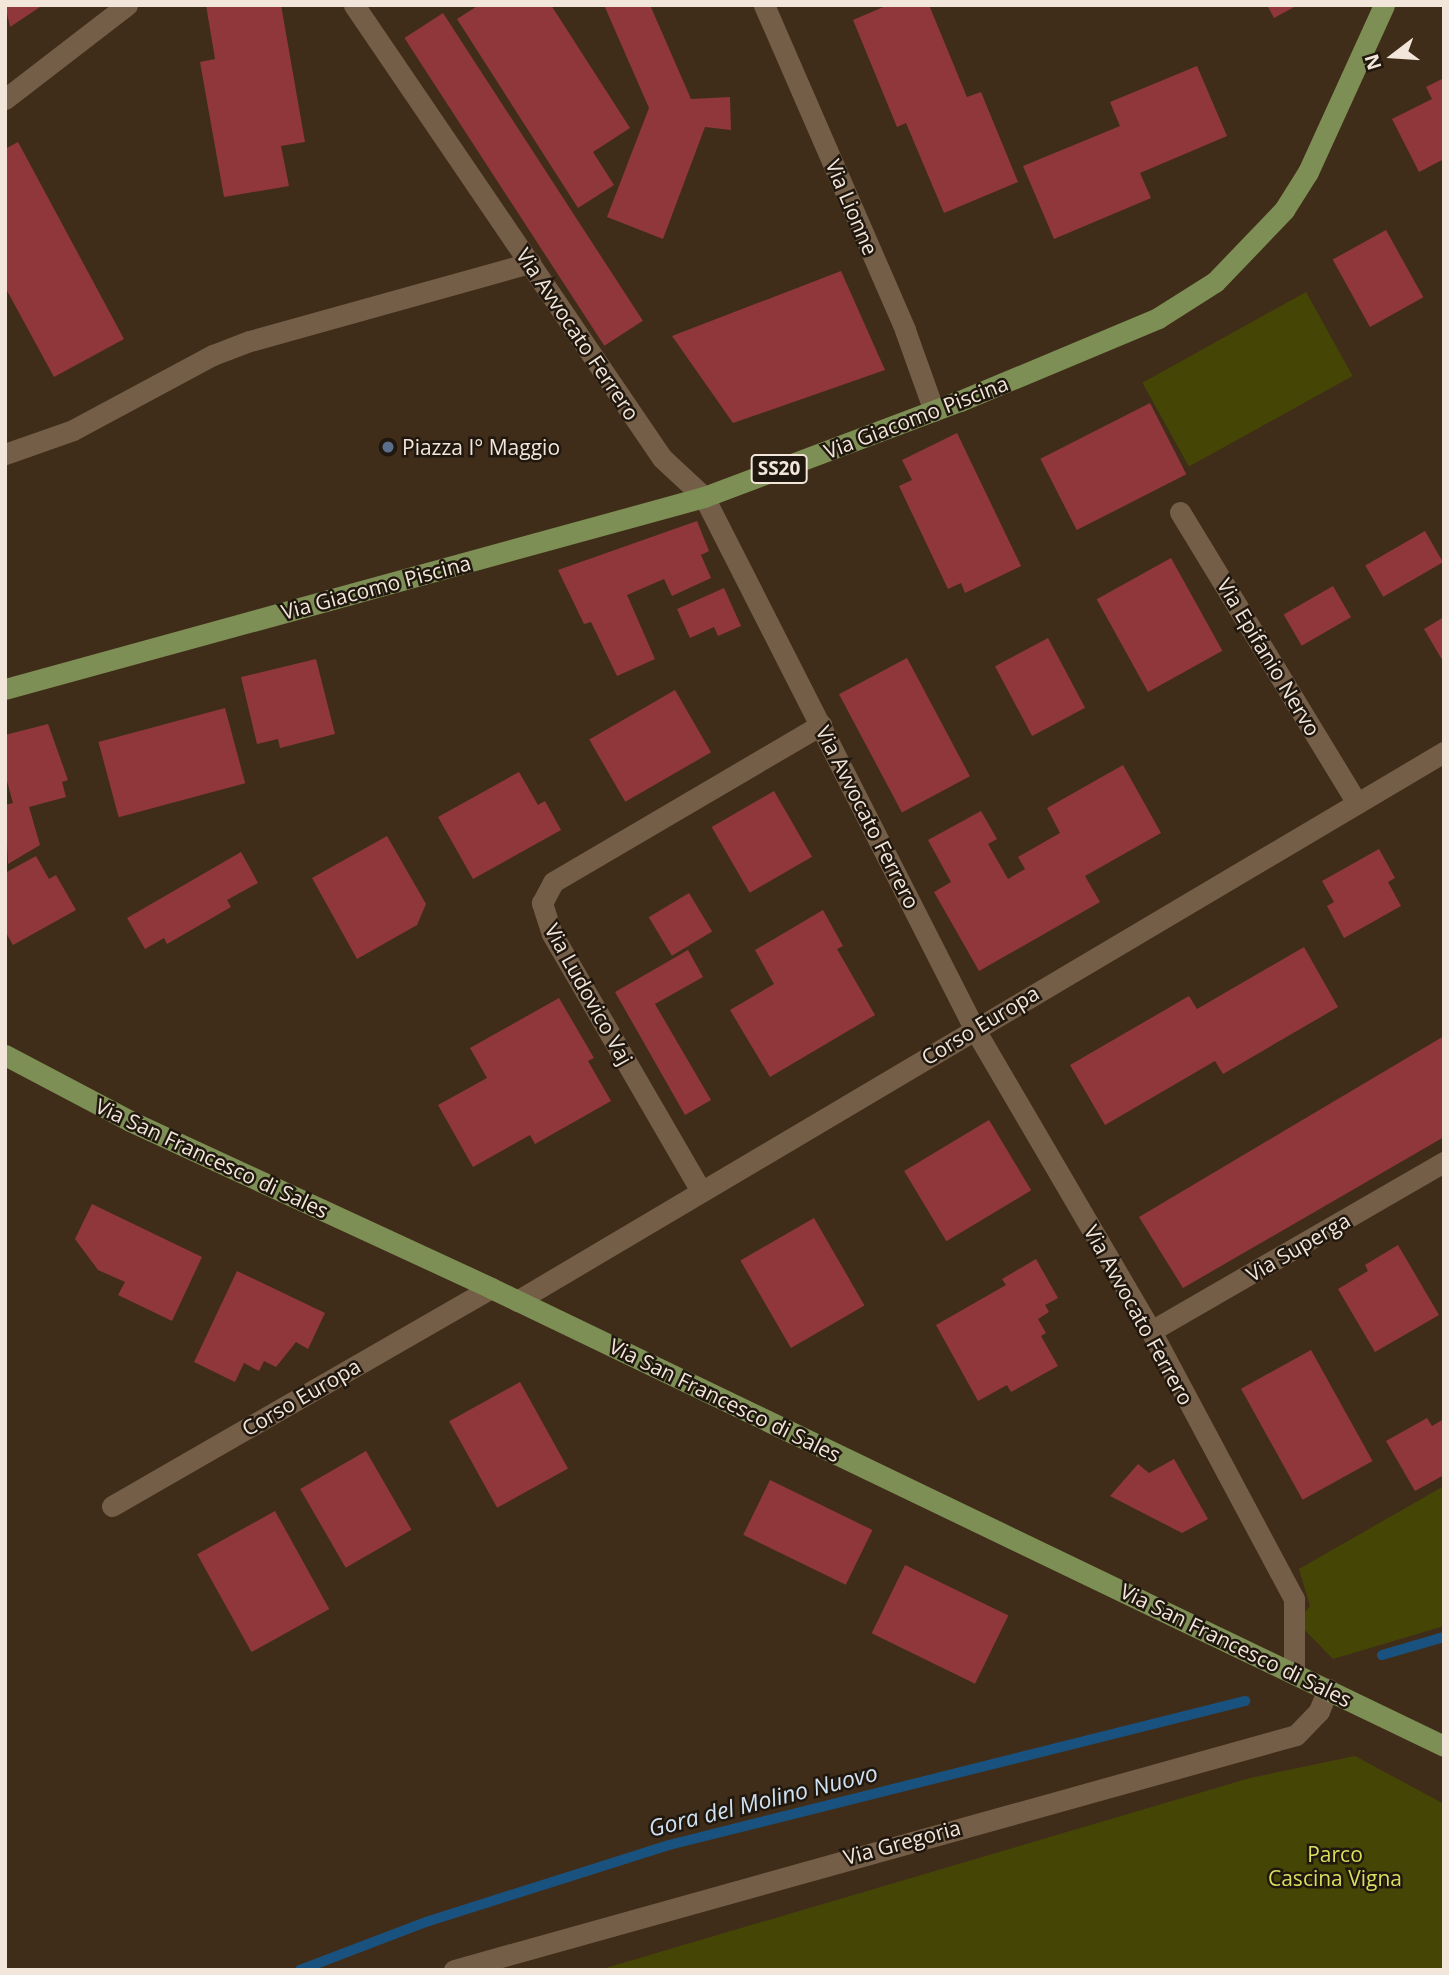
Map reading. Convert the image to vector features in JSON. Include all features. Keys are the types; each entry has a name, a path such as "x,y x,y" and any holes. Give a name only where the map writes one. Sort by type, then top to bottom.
{"main road":[{"name":"Via Giacomo Piscina","path":"5,689 704,497 934,411 1091,349 1158,318 1215,282 1258,241 1308,172 1384,5"},
{"name":"Via San Francesco di Sales","path":"5,1055 130,1121 491,1288 1444,1746"}],"street":[{"path":"5,99 127,5"},
{"name":"Via Avvocato Ferrero","path":"354,5 662,458 704,497 974,1028 1151,1331 1294,1599 1294,1672"},
{"name":"Via Lionne","path":"764,5 900,318 934,411"},
{"path":"5,454 73,430 213,355 250,341 530,263"},
{"name":"Via Epifanio Nervo","path":"1180,512 1357,803"},
{"name":"Via Ludovico Vaj","path":"701,1191 552,934 542,903 553,882 821,725"},
{"name":"Corso Europa","path":"517,1301 1444,752"},
{"name":"Via Superga","path":"1151,1331 1444,1163"},
{"name":"Corso Europa","path":"112,1506 491,1288"},
{"name":"Via Gregoria","path":"454,1970 1296,1735 1319,1711 1328,1689"}],"green space":[{"path":"1306,292 1353,376 1189,467 1142,383"},
{"path":"1444,1486 1444,1626 1333,1659 1297,1622 1310,1606 1299,1569"},
{"name":"Parco Cascina Vigna","path":"1355,1756 1444,1804 1444,1970 599,1970 1250,1778"}],"building":[{"path":"5,5 43,5 10,27"},
{"path":"206,5 281,5 305,142 281,146 289,186 224,197 200,62 215,59"},
{"path":"479,5 551,5 630,128 593,152 614,185 578,208 457,19"},
{"path":"604,5 650,5 691,99 730,97 731,130 705,127 663,239 607,217 649,108"},
{"path":"888,5 929,5 967,97 981,92 1018,182 944,213 906,123 897,127 853,20"},
{"path":"1267,5 1298,5 1274,18"},
{"path":"443,13 643,321 604,346 404,38"},
{"path":"1197,66 1227,136 1140,173 1151,198 1054,239 1023,166 1120,126 1110,102"},
{"path":"1444,78 1444,159 1419,172 1392,119 1432,99 1426,87"},
{"path":"18,142 124,339 54,377 5,287 5,149"},
{"path":"1386,230 1423,297 1370,327 1333,260"},
{"path":"841,271 885,370 733,423 672,336"},
{"path":"1150,403 1186,474 1077,530 1040,459"},
{"path":"957,433 1021,566 965,593 961,583 948,589 899,486 912,480 902,460"},
{"path":"697,521 709,551 701,555 711,578 672,596 664,579 627,595 655,659 617,676 591,622 584,624 558,570"},
{"path":"1425,531 1443,562 1383,597 1365,566"},
{"path":"1171,558 1222,651 1148,692 1097,599"},
{"path":"1333,586 1351,617 1302,646 1284,614"},
{"path":"724,588 741,626 718,636 714,627 690,638 677,609"},
{"path":"1444,617 1444,663 1424,629"},
{"path":"1048,638 1085,708 1032,736 995,666"},
{"path":"907,658 970,776 902,812 839,694"},
{"path":"316,659 335,734 280,748 278,739 257,744 241,677"},
{"path":"675,690 711,752 625,802 589,740"},
{"path":"225,708 245,783 119,817 98,742"},
{"path":"48,724 68,780 62,782 66,797 29,807 40,845 8,864 5,805 13,803 5,774 5,735"},
{"path":"1123,765 1161,833 1085,876 1100,902 979,971 934,892 951,882 928,840 981,811 997,839 988,844 1008,879 1025,869 1018,857 1060,833 1047,808"},
{"path":"519,772 538,805 545,801 561,830 473,879 438,817"},
{"path":"774,791 812,857 750,893 712,827"},
{"path":"387,836 426,904 417,925 357,959 312,878"},
{"path":"1379,849 1395,878 1388,882 1401,906 1344,938 1327,906 1334,902 1322,881"},
{"path":"241,852 258,883 227,900 231,907 167,944 164,938 145,949 127,918"},
{"path":"36,856 49,879 56,875 76,910 13,945 5,931 5,873"},
{"path":"689,893 712,932 672,956 649,917"},
{"path":"823,910 843,946 837,949 875,1015 770,1077 730,1010 774,984 755,950"},
{"path":"1304,947 1338,1007 1223,1074 1215,1061 1105,1125 1070,1065 1189,996 1197,1009"},
{"path":"688,950 703,977 655,1004 711,1100 685,1115 615,992"},
{"path":"559,998 594,1058 588,1061 611,1101 535,1144 530,1135 473,1167 438,1105 487,1078 470,1048"},
{"path":"1444,1036 1444,1137 1183,1288 1139,1217"},
{"path":"989,1120 1031,1190 946,1241 904,1171"},
{"path":"92,1204 202,1257 172,1321 118,1295 125,1282 98,1270 75,1239"},
{"path":"814,1218 865,1305 791,1348 740,1260"},
{"path":"1398,1245 1439,1315 1375,1352 1338,1289 1368,1271 1365,1265"},
{"path":"1036,1259 1058,1298 1045,1305 1049,1312 1038,1319 1046,1333 1041,1336 1058,1366 1011,1392 1007,1385 978,1401 936,1325 1006,1285 1002,1279"},
{"path":"237,1271 325,1313 308,1349 296,1342 276,1367 264,1361 259,1371 244,1363 235,1382 194,1362"},
{"path":"1311,1350 1373,1461 1303,1500 1241,1389"},
{"path":"520,1382 568,1469 497,1508 449,1421"},
{"path":"1427,1418 1432,1426 1444,1419 1444,1475 1415,1491 1386,1441"},
{"path":"366,1451 412,1530 346,1568 300,1489"},
{"path":"1174,1459 1208,1519 1182,1533 1110,1496 1138,1464 1149,1473"},
{"path":"770,1480 872,1530 846,1585 743,1535"},
{"path":"275,1511 329,1609 251,1652 197,1554"},
{"path":"905,1565 1008,1615 975,1684 872,1633"}],"waterway":[{"name":"Gora del Molino Nuovo","path":"1382,1655 1444,1637"},
{"name":"Gora del Molino Nuovo","path":"300,1970 426,1922 669,1845 1245,1701"}],"place":[{"name":"Piazza I° Maggio","path":"388,447"}]}
